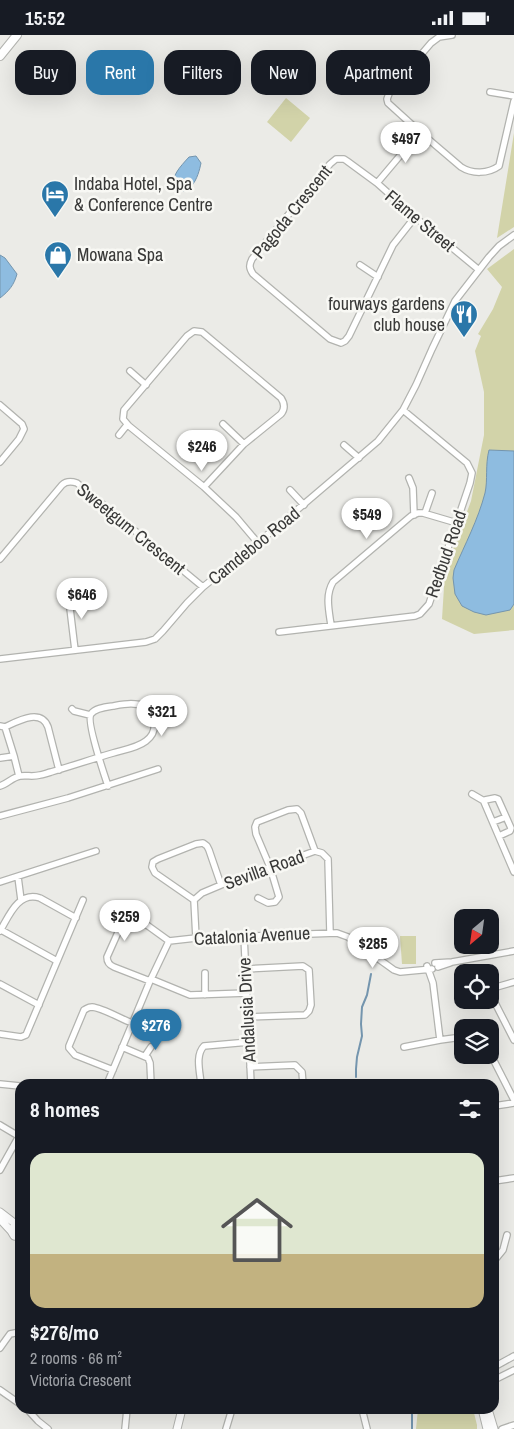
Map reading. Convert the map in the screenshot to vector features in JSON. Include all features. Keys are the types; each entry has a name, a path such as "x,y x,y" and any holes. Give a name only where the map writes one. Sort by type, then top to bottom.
{"main road":[{"path":"0,56 17,35"}],"street":[{"path":"452,35 439,37 431,43 388,95 388,103 461,167 468,171 479,173 495,169 499,166 514,101"},
{"path":"490,93 514,96"},
{"path":"377,183 420,132"},
{"name":"Flame Street","path":"336,159 344,159 377,183 479,270"},
{"name":"Pagoda Crescent","path":"336,159 249,265 249,269 253,274 330,339 341,343 349,336 393,245 415,217"},
{"name":"Camdeboo Road","path":"0,659 146,642 155,639 203,587 304,505 378,441 403,410 450,309 479,270 499,247 514,235"},
{"path":"360,265 378,277"},
{"path":"204,487 244,444 284,411 284,402 202,332 194,331 190,333 124,410 123,419 127,425 204,487 236,517 258,543"},
{"path":"130,371 146,385"},
{"path":"0,405 22,424 24,429 19,439 0,462"},
{"name":"Redbud Road","path":"280,632 415,616 420,614 429,604 471,477 470,467 403,410"},
{"path":"223,424 244,444"},
{"path":"118,435 127,425"},
{"path":"344,445 359,458"},
{"path":"409,478 413,488 414,515"},
{"name":"Sweetgum Crescent","path":"0,559 62,485 65,482 73,481 203,587"},
{"path":"290,490 304,505"},
{"path":"425,513 432,493"},
{"path":"331,625 328,594 333,582 414,515 425,513 457,523"},
{"path":"68,592 75,650"},
{"path":"0,786 9,783 19,776 40,775 146,741 155,725 154,717 147,707 132,703 96,710 90,715"},
{"path":"72,709 90,715"},
{"path":"90,715 99,757 108,785"},
{"path":"19,776 14,756 2,726 26,718 35,717 43,719 48,727 59,769"},
{"path":"0,758 14,756"},
{"path":"0,816 158,769"},
{"path":"472,794 484,801 514,872"},
{"path":"484,801 498,799 506,817 511,830 499,837"},
{"path":"258,897 268,903 279,899 270,867 256,834 255,824 258,821 288,809 295,809 301,813 315,851"},
{"path":"493,822 506,817"},
{"path":"196,938 194,900 155,873 152,867 153,862 188,847 203,843 209,850 221,885"},
{"path":"0,882 96,851"},
{"name":"Sevilla Road","path":"194,900 202,893 221,885 315,851 326,855 328,859 330,933"},
{"path":"18,877 21,900"},
{"path":"57,961 0,930 12,910 21,900 34,896 76,918"},
{"path":"0,1034 21,1037 26,1035 83,900"},
{"path":"169,941 134,915 128,915 124,919 107,957 108,962 114,967 190,995 247,993"},
{"name":"Catalonia Avenue","path":"108,1079 150,980 169,941 196,938 330,933 348,937 394,971 420,971 434,965"},
{"name":"Andalusia Drive","path":"244,936 251,1079"},
{"path":"440,1039 433,983 434,965 514,951"},
{"path":"245,969 304,965 309,970 311,1005 305,1015 248,1017"},
{"path":"205,973 205,995"},
{"path":"0,983 38,1005"},
{"path":"514,983 496,986 490,993 511,1028 514,1040"},
{"path":"112,1070 75,1055 69,1049 84,1010 90,1007 98,1009 132,1023"},
{"path":"404,1047 454,1038"},
{"path":"201,1079 199,1054 204,1045 249,1042"},
{"path":"122,1047 145,1056 150,1061 151,1079"},
{"path":"145,1056 151,1047"},
{"path":"496,1064 514,1101 499,1106"},
{"path":"250,1067 295,1065 302,1071 303,1079"},
{"path":"0,1084 15,1086"},
{"path":"0,1125 15,1133"},
{"path":"0,1169 15,1144"},
{"path":"499,1180 514,1178"},
{"path":"0,1212 15,1231"},
{"path":"0,1219 15,1231"},
{"path":"499,1255 503,1250 507,1235"},
{"path":"0,1348 10,1335 15,1334"},
{"path":"499,1365 514,1357"},
{"path":"499,1368 505,1374"},
{"path":"499,1377 514,1370"},
{"path":"0,1389 15,1400"},
{"path":"32,1414 48,1429"},
{"path":"125,1429 126,1414"},
{"path":"177,1429 181,1414"},
{"path":"226,1429 230,1414"},
{"path":"363,1414 367,1429"},
{"path":"483,1414 487,1429"},
{"path":"490,1414 494,1429"},
{"path":"502,1429 514,1425"}],"green space":[{"path":"286,98 310,118 291,142 267,122"},
{"path":"514,133 514,227 497,238"},
{"path":"514,249 514,630 474,634 442,619 445,571 471,501 484,435 484,392 475,351 481,336 478,334 493,309 502,287 487,269"},
{"path":"400,936 416,936 416,964 402,964"},
{"path":"418,1414 474,1414 477,1425 477,1429 416,1429"}],"water":[{"path":"196,156 201,163 196,180 184,191 172,190 173,180 179,168 189,157"},
{"path":"0,255 5,258 17,274 11,288 0,298"},
{"path":"489,450 514,451 514,604 510,610 486,615 462,606 455,594 453,578 454,570 475,522 485,493"}],"waterway":[{"path":"356,1077 357,1057 362,1036 362,1007 367,995 371,974"},
{"path":"412,1414 412,1429"}],"place":[{"name":"Indaba Hotel, Spa & Conference Centre","path":"55,218"},
{"name":"Mowana Spa","path":"58,279"},
{"name":"fourways gardens club house","path":"464,338"}]}
